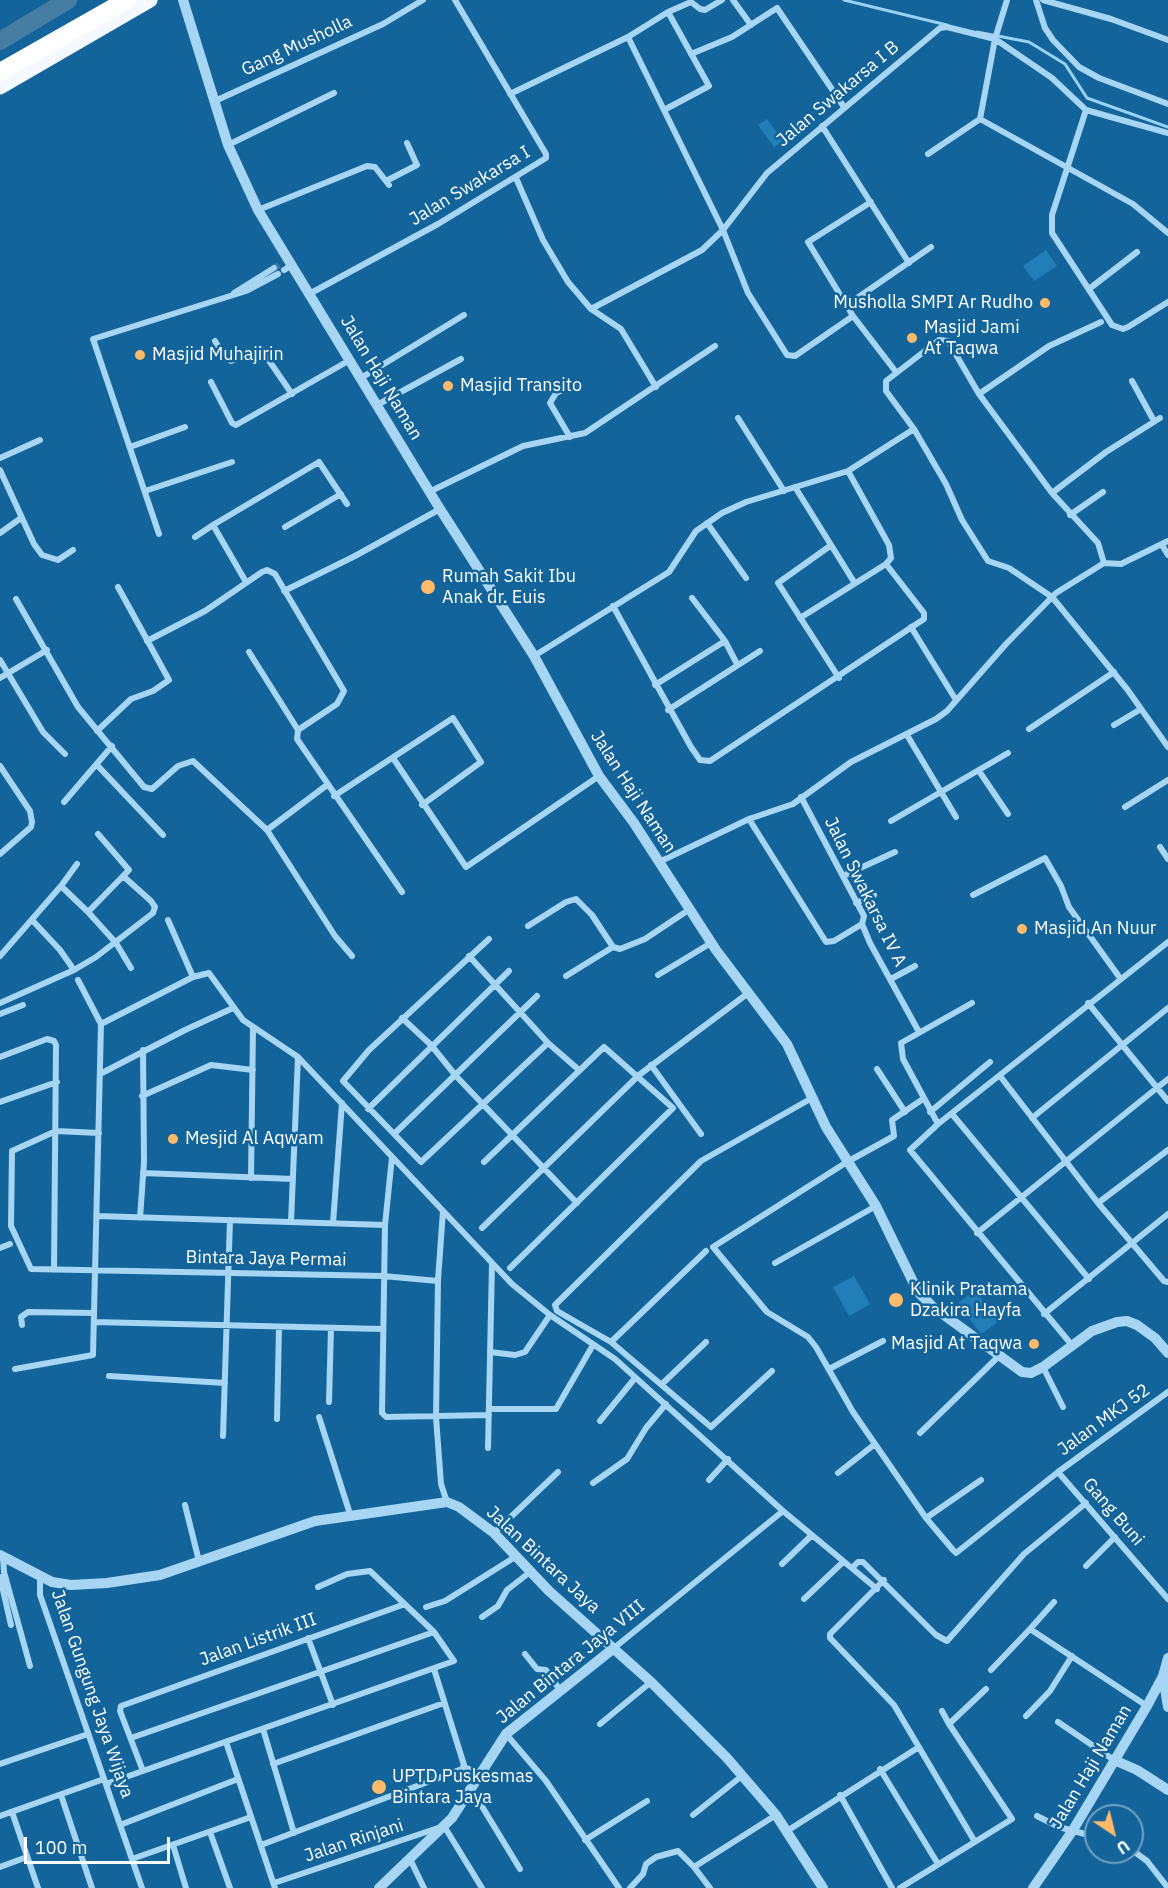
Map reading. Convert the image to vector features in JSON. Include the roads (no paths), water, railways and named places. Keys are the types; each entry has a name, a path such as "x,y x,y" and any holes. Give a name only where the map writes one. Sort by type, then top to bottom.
{"highway":[{"path":"0,72 127,0"}],"main road":[{"path":"0,87 150,0"}],"street":[{"name":"Jalan Haji Naman","path":"183,0 228,145 282,267 311,293 429,492 534,656 599,776 711,943 747,994 787,1044 812,1098 847,1162 876,1206 918,1292 933,1307 1022,1372 1031,1372 1043,1367"},
{"name":"Gang Musholla","path":"215,101 383,24 423,0"},
{"name":"Jalan Swakarsa I","path":"311,293 516,178 547,156 455,0"},
{"path":"510,94 628,37 668,12 690,2 702,10 722,0"},
{"path":"733,0 751,24"},
{"path":"928,154 980,119 1000,22 1007,0"},
{"path":"1036,0 1045,28 1053,40 1079,67 1099,78 1168,104"},
{"path":"1043,0 1111,19 1168,40"},
{"path":"691,54 732,37 773,9 777,9 844,107"},
{"path":"664,110 709,87 668,12"},
{"name":"Jalan Swakarsa I B","path":"591,309 625,289 693,256 723,230 764,177 940,28 947,27 998,39"},
{"path":"628,37 723,230 748,293 789,357 795,356 853,316"},
{"path":"998,39 1052,78 1086,110 1168,133"},
{"path":"228,145 334,93"},
{"path":"1086,110 1051,221 1055,239 1112,325 1123,329 1168,302"},
{"path":"980,119 1132,204 1168,233"},
{"path":"822,126 909,263"},
{"path":"258,210 367,166 375,167 387,183 417,165 407,143"},
{"path":"516,178 549,252 568,282 591,309 621,329 656,387"},
{"path":"871,202 809,240 853,316 896,372"},
{"path":"847,305 931,248"},
{"path":"1089,289 1137,252"},
{"path":"159,534 93,339 234,293 282,267"},
{"path":"361,378 464,315"},
{"path":"979,394 1049,346 1101,322"},
{"path":"1104,563 1098,543 1052,493 979,394 945,339 939,340 886,381 884,388 914,429 946,484 962,520 988,561 1009,568 1052,597 1165,737 1168,747"},
{"path":"215,341 224,356 231,361 261,349 292,394"},
{"path":"429,492 523,446 570,437 600,425 715,346"},
{"path":"377,405 460,359"},
{"path":"211,382 232,423 236,425 350,360"},
{"path":"1052,493 1106,452 1157,420 1132,381"},
{"path":"570,437 550,403 556,393 577,383"},
{"path":"738,418 784,491"},
{"path":"130,447 185,427"},
{"path":"534,656 669,572 689,540 706,523 734,506 848,471 914,429"},
{"path":"0,458 40,440"},
{"path":"145,491 232,462"},
{"path":"195,537 319,462 347,504"},
{"path":"0,470 21,518 42,555 58,560 73,550"},
{"path":"800,618 886,564 892,554 889,544 848,471"},
{"path":"795,487 854,582"},
{"path":"1070,515 1103,492"},
{"path":"285,527 341,494"},
{"path":"284,591 355,556 440,509"},
{"path":"0,533 21,518"},
{"path":"706,523 746,578"},
{"path":"213,525 246,582"},
{"path":"658,862 749,819 793,804 851,762 907,735 947,711 1052,597 1104,563 1121,564 1165,543 1168,555"},
{"path":"830,546 778,583 839,678"},
{"path":"613,606 668,710 700,760 710,761 839,678 924,619 925,615 886,564"},
{"path":"147,641 205,610 262,572 272,571 344,692 337,704 298,730"},
{"path":"97,731 131,699 168,682 118,587"},
{"path":"692,598 725,641 737,664"},
{"path":"16,599 78,707 147,790 156,787 178,766 193,761 267,830 335,936 352,956"},
{"path":"911,627 956,700"},
{"path":"655,685 725,641"},
{"path":"0,678 47,650"},
{"path":"668,710 760,651"},
{"path":"249,652 298,730 297,739 402,892"},
{"path":"0,660 43,732 64,754"},
{"path":"1029,729 1114,672"},
{"path":"1114,725 1141,709"},
{"path":"334,796 453,718 481,759 479,764 422,805"},
{"path":"907,735 956,818"},
{"path":"64,802 112,746"},
{"path":"891,821 1008,753"},
{"path":"393,758 422,805 466,867 599,776"},
{"path":"97,765 163,835"},
{"path":"0,766 30,811 32,822 31,827 0,854"},
{"path":"979,771 1008,814"},
{"path":"1125,807 1168,780"},
{"path":"267,830 327,785"},
{"name":"Jalan Swakarsa IV A","path":"801,797 864,916 862,924 920,1032"},
{"path":"749,819 826,942 834,941 862,924"},
{"path":"88,912 129,867 98,834"},
{"path":"1160,847 1168,860"},
{"path":"843,876 895,852"},
{"path":"974,895 1041,858 1045,858 1070,907 1120,978"},
{"path":"0,956 61,886 77,864"},
{"path":"0,1003 75,970 116,943 153,914 155,907 123,876"},
{"path":"61,886 116,943 132,968"},
{"path":"856,903 874,895"},
{"path":"528,926 566,902 576,899 592,915 613,947 620,949 645,939 690,909"},
{"path":"32,920 75,970"},
{"path":"168,920 193,977"},
{"path":"489,939 402,1018 343,1079 368,1109 418,1161 422,1162 548,1043"},
{"path":"1071,1344 911,1154 912,1147 1088,1003 1168,942"},
{"path":"658,975 711,943"},
{"path":"566,976 613,947"},
{"path":"469,956 548,1043 579,1070"},
{"path":"891,979 915,966"},
{"path":"368,1109 509,971"},
{"path":"101,1024 193,977 209,973 233,1008 253,1029 277,1041 298,1057 512,1284 635,1378 728,1459 783,1511 877,1589"},
{"path":"15,1369 93,1354 101,1024 78,980"},
{"path":"482,1228 639,1075 747,994"},
{"path":"394,1134 537,996"},
{"path":"938,1124 903,1059 900,1047 903,1040 972,1003"},
{"path":"1088,1003 1168,1101"},
{"path":"0,1014 23,1005"},
{"path":"100,1074 143,1050 233,1008"},
{"path":"1032,1118 1168,1008"},
{"path":"402,1018 431,1045 456,1076 577,1203"},
{"path":"251,1178 253,1029"},
{"path":"0,1057 47,1039 54,1041 58,1056 54,1270"},
{"path":"484,1162 606,1046 672,1106 672,1110 510,1268"},
{"path":"140,1218 143,1173 143,1050"},
{"name":"Bintara Jaya Permai","path":"291,1222 298,1057"},
{"path":"930,1112 990,1062"},
{"path":"142,1096 211,1065 252,1070"},
{"path":"651,1065 701,1134"},
{"path":"877,1069 905,1112"},
{"path":"1000,1076 1098,1203 1164,1281 1168,1282"},
{"path":"977,1233 1168,1079"},
{"path":"0,1102 57,1082"},
{"path":"772,1371 711,1427 611,1342 557,1311 555,1305 701,1161 812,1098"},
{"path":"923,1099 892,1120 894,1136 847,1162 712,1247 767,1312 808,1336 843,1397 926,1518 981,1480"},
{"path":"333,1223 342,1103"},
{"path":"952,1114 1089,1279"},
{"path":"56,1131 99,1133"},
{"name":"Bintara Jaya Permai","path":"56,1131 22,1145 10,1155 11,1226 31,1269 383,1276 438,1281"},
{"path":"1098,1203 1168,1150"},
{"path":"392,1157 385,1225 383,1276 382,1413 386,1417 436,1417 556,1409 593,1345"},
{"path":"143,1173 293,1179"},
{"path":"775,1263 876,1206"},
{"path":"11,1625 1,1574 2,1556 40,1576 71,1585 88,1585 160,1575 315,1521 350,1514 447,1502 441,1484 436,1417 438,1281 443,1211"},
{"path":"1044,1314 1168,1214"},
{"name":"Bintara Jaya Permai","path":"96,1216 385,1225"},
{"path":"224,1436 230,1220"},
{"path":"0,1248 10,1244"},
{"path":"611,1342 706,1251"},
{"path":"488,1448 492,1263"},
{"path":"22,1325 21,1317 28,1312 94,1313"},
{"path":"490,1352 515,1355 525,1352 550,1315"},
{"path":"1063,1407 1043,1367 1071,1344 1092,1331 1127,1321 1146,1330 1168,1353"},
{"path":"94,1322 383,1329"},
{"path":"277,1419 279,1328"},
{"path":"328,1402 332,1328"},
{"path":"829,1369 883,1341"},
{"path":"662,1384 706,1342"},
{"path":"920,1433 999,1356"},
{"path":"109,1376 225,1383"},
{"path":"600,1421 635,1378"},
{"name":"Jalan MKJ 52","path":"926,1518 956,1553 1058,1472 1168,1392"},
{"path":"593,1483 627,1459 646,1428 666,1404"},
{"path":"319,1417 350,1514"},
{"path":"838,1473 875,1444"},
{"path":"709,1480 728,1459"},
{"path":"494,1533 558,1472"},
{"name":"Gang Buni","path":"1058,1472 1168,1599"},
{"name":"Jalan Bintara Jaya","path":"447,1502 465,1511 494,1533 530,1572 651,1682 744,1775 776,1815 823,1888"},
{"path":"852,1568 861,1561 884,1580 936,1635 946,1641 1024,1554 1086,1503"},
{"path":"186,1505 200,1561"},
{"name":"Jalan Bintara Jaya VIII","path":"379,1888 444,1826 472,1790 506,1734 783,1511"},
{"path":"782,1564 812,1535"},
{"path":"1086,1566 1115,1537"},
{"path":"426,1607 445,1601 516,1557"},
{"path":"804,1599 843,1562"},
{"path":"0,1816 143,1772 454,1660 434,1632 370,1571 347,1574 318,1587"},
{"path":"482,1617 498,1606 507,1590 530,1572"},
{"path":"1,1574 30,1666"},
{"name":"Jalan Gungung Jaya Wijaya","path":"40,1576 40,1595 142,1888"},
{"path":"884,1580 830,1634 830,1638 885,1694 975,1842"},
{"path":"991,1670 1054,1602"},
{"name":"Jalan Listrik III","path":"131,1738 120,1711 121,1706 405,1604"},
{"path":"1030,1629 1147,1706"},
{"path":"143,1772 131,1738 434,1632"},
{"path":"308,1638 333,1705"},
{"path":"525,1654 537,1669 546,1670 560,1690"},
{"path":"1026,1716 1050,1692 1072,1656"},
{"name":"Jalan Haji Naman","path":"1033,1888 1073,1830 1147,1706 1163,1676 1168,1659"},
{"path":"434,1669 464,1767"},
{"path":"1163,1676 1168,1707"},
{"path":"600,1724 651,1682"},
{"path":"949,1724 986,1689"},
{"path":"273,1764 444,1703"},
{"path":"900,1888 1012,1819 942,1711"},
{"path":"1058,1722 1114,1760 1137,1770 1168,1790"},
{"path":"263,1729 294,1833"},
{"path":"0,1764 88,1734"},
{"path":"506,1734 546,1781 619,1888"},
{"path":"226,1742 274,1886"},
{"path":"787,1831 880,1769 919,1747"},
{"path":"464,1767 481,1774"},
{"path":"261,1845 464,1767"},
{"path":"880,1769 938,1864"},
{"path":"693,1815 744,1775"},
{"path":"120,1825 238,1779"},
{"path":"472,1790 520,1869"},
{"path":"840,1795 892,1888"},
{"path":"62,1796 92,1888"},
{"path":"585,1840 647,1801"},
{"path":"12,1812 38,1888"},
{"path":"694,1867 776,1815"},
{"path":"1037,1816 1084,1833"},
{"path":"132,1859 251,1817"},
{"path":"444,1826 482,1888"},
{"name":"Jalan Rinjani","path":"274,1886 444,1826"},
{"path":"210,1832 230,1888"},
{"path":"172,1845 186,1888"},
{"path":"630,1888 644,1874 646,1864 669,1852 678,1851 710,1888"},
{"path":"0,1867 27,1857"},
{"path":"410,1859 424,1888"},
{"path":"1144,1859 1168,1888"}],"waterway":[{"path":"0,41 68,0"},
{"path":"844,0 947,25"},
{"path":"977,32 1029,42 1065,64 1087,98 1168,127"}],"tunnel":[{"path":"274,268 280,264"}],"place":[{"name":"Musholla SMPI Ar Rudho","path":"1045,303"},
{"name":"Masjid Jami At Taqwa","path":"912,338"},
{"name":"Masjid Muhajirin","path":"140,355"},
{"name":"Masjid Transito","path":"448,386"},
{"name":"Rumah Sakit Ibu Anak dr. Euis","path":"428,587"},
{"name":"Masjid An Nuur","path":"1022,929"},
{"name":"Mesjid Al Aqwam","path":"173,1139"},
{"name":"Klinik Pratama Dzakira Hayfa","path":"896,1300"},
{"name":"Masjid At Taqwa","path":"1034,1344"},
{"name":"UPTD Puskesmas Bintara Jaya","path":"379,1787"}]}
